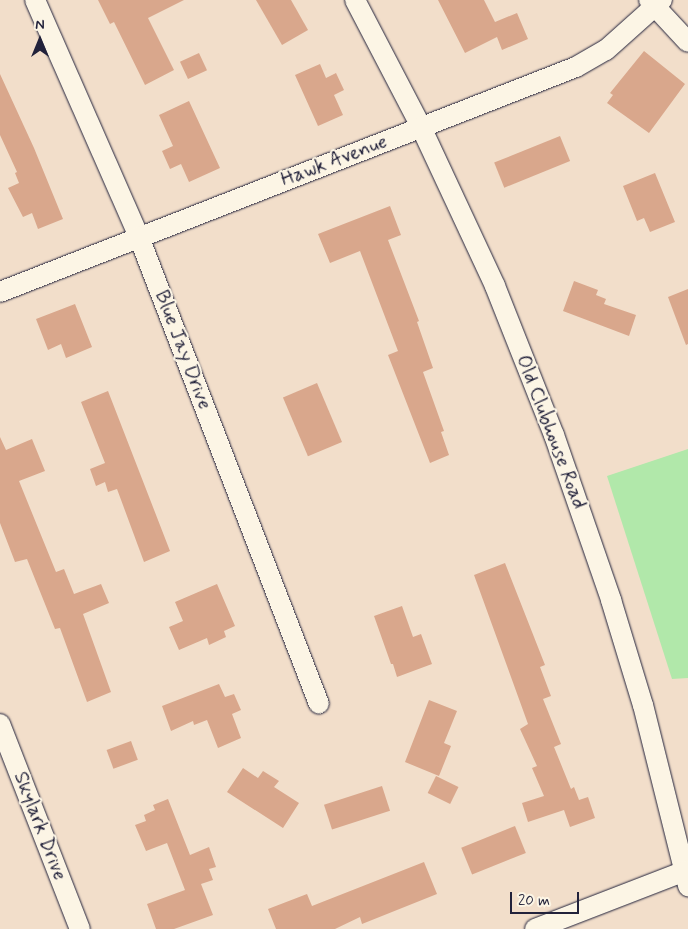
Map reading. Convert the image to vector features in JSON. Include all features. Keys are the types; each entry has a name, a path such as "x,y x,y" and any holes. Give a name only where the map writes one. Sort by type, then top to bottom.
{"street":[{"name":"Blue Jay Drive","path":"35,0 139,237 319,704"},
{"name":"Old Clubhouse Road","path":"355,0 421,126 494,286 557,444 611,600 643,705 686,878"},
{"name":"Hawk Avenue","path":"0,292 576,67 606,50 655,2 688,42"},
{"name":"Skylark Drive","path":"0,724 80,929"},
{"path":"535,929 686,878"}],"green space":[{"path":"688,449 688,678 672,679 607,476"}],"building":[{"path":"98,0 184,0 148,18 174,70 145,85 114,22 110,24"},
{"path":"256,0 291,0 308,30 282,45"},
{"path":"438,0 484,0 495,22 517,13 528,39 502,50 497,37 465,53"},
{"path":"644,51 685,84 649,133 607,103 613,95 610,93"},
{"path":"199,53 207,70 188,79 180,62"},
{"path":"320,64 326,78 336,73 344,90 334,95 343,115 318,126 295,75"},
{"path":"0,74 34,148 63,219 38,229 32,213 23,217 8,188 19,183 15,173 17,172 0,135"},
{"path":"189,101 220,168 189,182 181,164 170,169 162,151 173,146 159,115"},
{"path":"560,136 570,161 504,188 494,163"},
{"path":"655,173 675,222 650,232 644,218 637,221 623,186"},
{"path":"390,206 401,235 388,240 419,321 417,322 433,368 423,372 444,431 441,432 449,455 430,463 388,355 398,351 360,251 330,263 318,234"},
{"path":"574,281 598,290 596,295 606,299 604,304 636,315 629,336 563,311"},
{"path":"688,289 688,344 686,345 668,297"},
{"path":"75,304 92,347 66,358 61,344 48,350 36,319"},
{"path":"317,383 342,442 308,456 283,397"},
{"path":"108,391 170,551 144,562 117,489 108,492 105,482 96,486 90,469 105,463 81,402"},
{"path":"0,437 6,450 32,439 45,471 19,481 56,572 64,569 74,594 101,584 109,603 83,614 111,692 87,702 60,628 55,629 27,559 15,562 0,523"},
{"path":"505,563 545,665 540,667 551,696 543,699 561,744 554,747 571,789 574,787 579,800 588,797 595,818 570,827 564,810 528,822 522,803 544,796 532,768 537,766 520,729 528,724 474,575"},
{"path":"217,584 235,626 224,631 226,637 209,645 207,638 179,650 169,627 183,621 175,602"},
{"path":"402,606 413,637 421,634 432,664 397,677 374,616"},
{"path":"219,684 225,697 234,694 241,710 232,714 241,738 218,748 207,720 194,725 193,721 171,731 162,706"},
{"path":"429,700 457,711 444,743 451,746 439,776 405,762"},
{"path":"131,741 138,760 113,769 107,750"},
{"path":"243,768 258,778 263,771 279,781 274,787 299,803 283,828 227,792"},
{"path":"436,776 458,787 450,804 428,793"},
{"path":"382,786 390,811 332,830 324,805"},
{"path":"168,799 190,855 209,847 216,867 209,869 213,880 201,884 213,915 174,929 156,929 147,904 185,890 167,843 146,851 135,825 146,821 144,815 155,810 153,805"},
{"path":"515,826 526,853 472,875 461,848"},
{"path":"424,862 437,894 362,924 360,917 335,929 276,929 268,909 307,894 312,906"}]}
